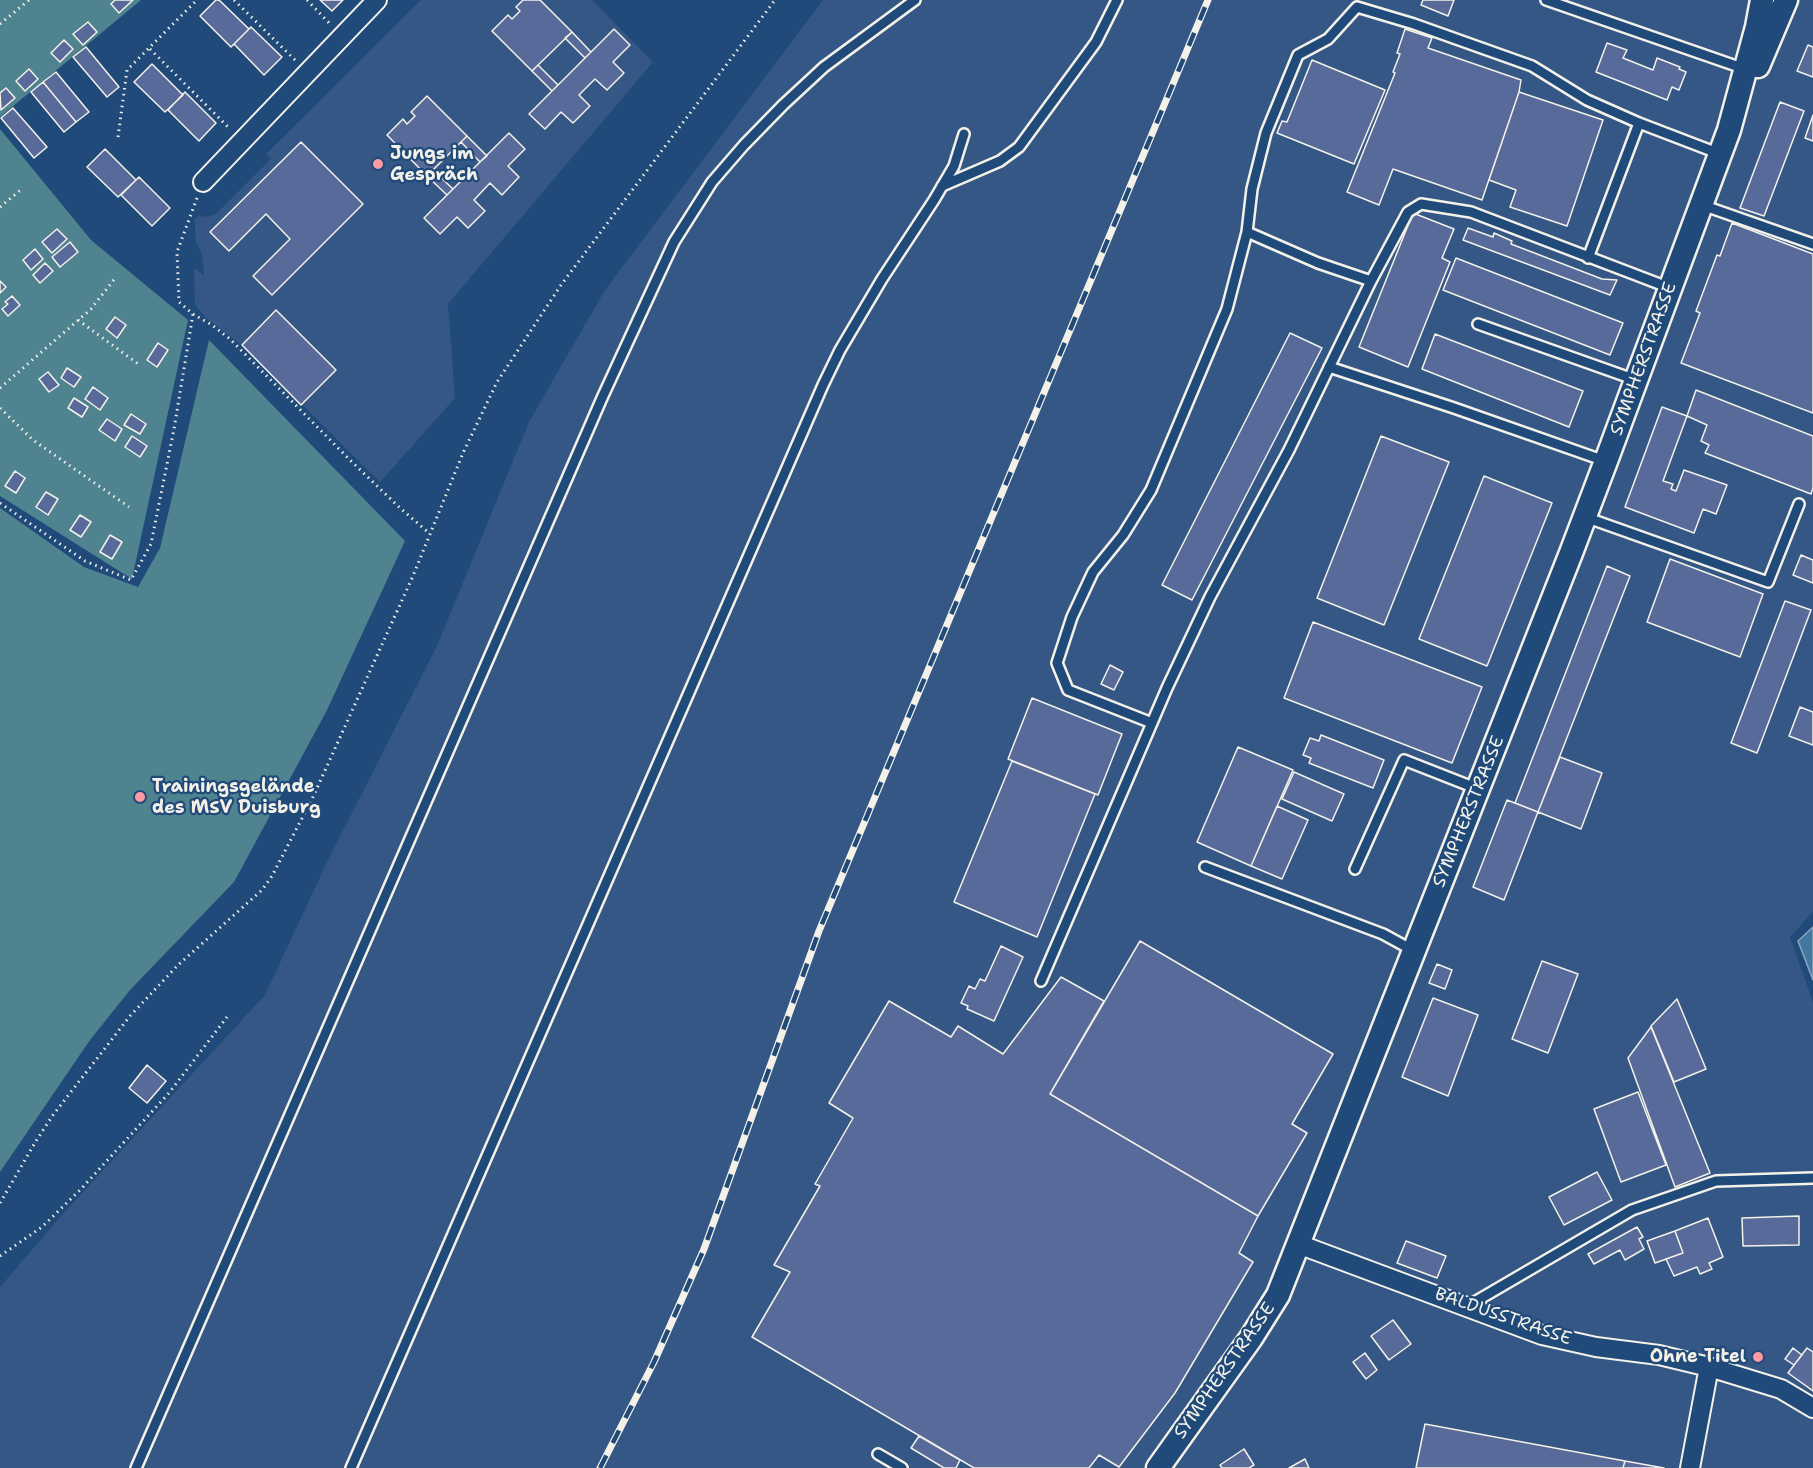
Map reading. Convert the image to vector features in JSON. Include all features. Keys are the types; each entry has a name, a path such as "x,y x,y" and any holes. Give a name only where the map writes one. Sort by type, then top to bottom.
{"street":[{"path":"203,182 378,0"},
{"name":"SYMPHERSTRASSE","path":"1158,1468 1251,1338 1278,1295 1585,517 1729,130 1775,30 1786,0"},
{"name":"SYMPHERSTRASSE","path":"1729,130 1758,27 1760,1"},
{"name":"BALDUSSTRASSE","path":"1298,1244 1542,1335 1596,1347 1659,1355 1709,1367 1781,1389 1813,1408"},
{"path":"1690,1468 1709,1367"}],"lane":[{"path":"136,1468 602,398 674,242 712,182 783,105 824,67 915,0"},
{"path":"942,186 1000,160 1019,147 1096,42 1117,0"},
{"path":"1546,0 1746,70"},
{"path":"1152,723 1068,690 1057,663 1072,617 1093,572 1151,490 1227,309 1246,232 1252,189 1266,133 1298,55 1328,39 1357,7 1414,24 1532,66 1587,100 1639,123 1720,153"},
{"path":"1588,258 1639,123"},
{"path":"351,1468 823,385 840,350 891,264 954,166 964,134"},
{"path":"1041,981 1152,723 1210,597 1289,450 1371,281 1408,212 1421,204 1471,212 1670,288"},
{"path":"1701,204 1813,244"},
{"path":"1246,232 1318,263 1371,281"},
{"path":"1478,324 1636,380"},
{"path":"1329,367 1606,461"},
{"path":"1585,517 1768,582 1799,504"},
{"path":"1355,869 1404,760 1478,789"},
{"path":"1205,867 1383,934 1414,951"},
{"path":"1466,1307 1632,1210 1716,1181 1813,1178"},
{"path":"878,1454 902,1468"}],"path":[{"path":"0,24 29,0"},
{"path":"118,137 127,70 197,0"},
{"path":"234,0 307,72"},
{"path":"307,0 342,37"},
{"path":"0,1203 53,1115 130,1016 172,970 262,890 272,876 313,797 412,576 463,453 497,382 561,285 775,0"},
{"path":"150,49 242,141"},
{"path":"203,182 177,252 179,302 230,339 360,470 429,533"},
{"path":"0,207 23,188"},
{"path":"0,388 91,309 116,277"},
{"path":"0,503 85,561 131,580 151,544 174,429 193,314"},
{"path":"78,320 141,366"},
{"path":"0,408 33,440 129,507"},
{"path":"0,1256 42,1227 81,1189 169,1093 226,1017"}],"shaded area":[{"path":"421,0 592,0 653,62 448,304 455,398 380,482 242,345 207,319 195,305 194,268 204,275 202,254 196,243 195,219 199,216 209,217 217,213 271,159 266,154"},
{"path":"823,0 1813,0 1813,912 1790,937 1813,1002 1813,1468 0,1468 0,1287 60,1217 265,995 328,860 437,646 529,422 605,290"},
{"path":"1813,927 1813,980 1798,941"}],"green space":[{"path":"0,0 141,0 0,117"},
{"path":"0,129 91,240 188,320 132,579 0,496"},
{"name":"Trainingsgelände des MSV Duisburg","path":"209,340 405,541 326,712 234,882 130,990 90,1040 0,1172 0,508 84,567 138,587 160,548"}],"building":[{"path":"115,0 133,0 119,13 111,4"},
{"path":"216,0 219,0 249,29 231,47 200,16"},
{"path":"320,0 343,0 332,11"},
{"path":"523,0 540,0 572,32 532,71 492,31 508,15 512,19 520,11 516,7"},
{"path":"1423,0 1454,0 1448,16 1421,5"},
{"path":"88,22 97,32 83,45 73,34"},
{"path":"251,27 282,57 264,75 234,44"},
{"path":"614,29 630,45 613,62 624,73 607,90 595,79 579,95 590,106 573,123 561,112 545,129 529,114"},
{"path":"1405,29 1432,38 1428,48 1521,80 1519,92 1482,200 1393,169 1379,205 1347,192 1395,73 1393,72 1400,54 1397,53"},
{"path":"572,32 591,52 585,58 565,38"},
{"path":"64,40 73,49 60,62 51,53"},
{"path":"1607,43 1627,50 1623,58 1653,70 1657,58 1680,67 1679,69 1686,72 1679,90 1672,87 1667,100 1596,72"},
{"path":"1808,45 1813,47 1813,77 1797,71"},
{"path":"86,47 119,87 107,97 73,57"},
{"path":"1312,60 1385,90 1354,164 1277,133 1282,121 1287,122"},
{"path":"152,64 183,95 165,112 134,82"},
{"path":"538,65 558,85 552,91 532,71"},
{"path":"29,69 38,79 25,91 16,81"},
{"path":"56,72 89,112 76,122 43,82"},
{"path":"43,82 76,122 64,132 31,92"},
{"path":"6,88 15,98 1,110 0,93"},
{"path":"185,92 216,123 199,141 168,110"},
{"path":"1519,92 1603,120 1567,226 1510,207 1516,190 1489,180"},
{"path":"427,96 467,136 427,176 387,135 403,119 407,124 415,116 411,112"},
{"path":"1780,102 1804,111 1764,216 1740,208"},
{"path":"13,108 47,147 34,158 1,118"},
{"path":"1813,115 1813,141 1805,138"},
{"path":"509,133 525,149 508,166 519,177 502,195 490,183 474,200 485,211 468,228 457,217 440,234 424,218"},
{"path":"467,136 487,156 480,162 461,142"},
{"path":"301,142 363,204 272,295 253,276 290,239 266,214 229,251 210,232"},
{"path":"105,149 136,180 118,197 87,167"},
{"path":"433,170 453,189 447,195 427,176"},
{"path":"139,177 170,208 152,226 121,195"},
{"path":"1413,213 1454,229 1442,258 1450,262 1408,367 1359,347"},
{"path":"1732,223 1813,254 1813,413 1681,363 1700,313 1696,311"},
{"path":"1468,228 1493,237 1494,233 1512,241 1511,244 1602,279 1617,280 1610,295 1463,240"},
{"path":"57,229 67,239 52,253 42,242"},
{"path":"70,242 78,252 60,267 52,257"},
{"path":"35,249 43,259 31,270 23,260"},
{"path":"1456,258 1623,323 1610,355 1443,290"},
{"path":"45,263 53,271 40,283 33,275"},
{"path":"0,281 6,287 0,293"},
{"path":"12,296 20,305 8,316 2,309 8,304 5,302"},
{"path":"276,310 336,370 301,405 242,345"},
{"path":"115,317 126,325 117,338 106,329"},
{"path":"1290,333 1322,348 1192,600 1162,585"},
{"path":"1435,334 1583,391 1569,427 1422,369"},
{"path":"158,343 168,350 157,367 147,360"},
{"path":"67,368 81,377 74,387 61,378"},
{"path":"48,372 59,385 49,392 39,379"},
{"path":"93,387 108,398 100,410 85,399"},
{"path":"1696,390 1813,436 1811,494 1705,453 1709,445 1701,441 1707,425 1687,416"},
{"path":"74,398 88,407 82,417 68,408"},
{"path":"1662,407 1687,416 1663,481 1673,484 1671,489 1676,491 1684,470 1727,485 1716,514 1703,509 1694,533 1625,507"},
{"path":"131,414 146,424 140,434 124,425"},
{"path":"107,419 122,429 115,441 99,430"},
{"path":"132,436 147,446 140,457 125,447"},
{"path":"1381,436 1449,462 1384,625 1317,598"},
{"path":"15,471 25,478 16,493 5,486"},
{"path":"1484,476 1552,503 1487,666 1419,639"},
{"path":"46,492 58,499 48,515 36,507"},
{"path":"80,515 91,522 81,537 70,530"},
{"path":"110,535 122,542 112,559 100,552"},
{"path":"1801,555 1813,560 1813,583 1793,575"},
{"path":"1670,559 1763,594 1740,657 1647,622"},
{"path":"1607,566 1630,576 1538,812 1515,803"},
{"path":"1785,601 1811,610 1757,753 1731,743"},
{"path":"1313,622 1482,687 1452,763 1284,698"},
{"path":"1110,665 1123,672 1114,690 1101,684"},
{"path":"1032,698 1122,734 1098,795 1008,759"},
{"path":"1800,707 1813,712 1813,745 1789,736"},
{"path":"1321,735 1384,760 1373,788 1309,763 1311,758 1303,755 1310,738 1319,741"},
{"path":"1238,747 1293,770 1251,866 1197,842"},
{"path":"1560,757 1602,773 1581,829 1538,812"},
{"path":"1012,761 1095,794 1037,937 954,902"},
{"path":"1294,772 1344,794 1332,821 1282,799"},
{"path":"1507,800 1538,812 1504,900 1473,887"},
{"path":"1277,806 1308,820 1282,879 1251,866"},
{"path":"1140,941 1333,1054 1292,1124 1307,1133 1258,1216 1050,1094"},
{"path":"1001,946 1023,957 994,1021 967,1009 968,1006 961,1003 969,986 975,989 980,979 985,981"},
{"path":"1542,961 1578,974 1548,1053 1512,1039"},
{"path":"1437,964 1452,970 1445,989 1429,983"},
{"path":"1061,977 1104,1001 1050,1094 1258,1216 1239,1253 1253,1262 1175,1393 1119,1467 1099,1455 1089,1468 974,1468 752,1337 790,1272 774,1265 820,1186 815,1184 853,1118 829,1103 889,1001 951,1037 958,1026 1003,1054"},
{"path":"1433,998 1478,1015 1448,1096 1402,1077"},
{"path":"1677,999 1706,1069 1674,1082 1651,1026"},
{"path":"1651,1027 1710,1173 1675,1187 1628,1058"},
{"path":"147,1065 166,1081 147,1103 129,1088"},
{"path":"1638,1092 1666,1165 1621,1182 1594,1109"},
{"path":"1597,1172 1612,1200 1564,1225 1549,1197"},
{"path":"1799,1216 1799,1245 1743,1246 1742,1218"},
{"path":"1708,1218 1723,1257 1709,1263 1712,1269 1700,1274 1697,1267 1674,1276 1666,1259 1683,1253 1675,1231"},
{"path":"1637,1227 1643,1237 1639,1239 1644,1249 1625,1260 1620,1250 1594,1264 1588,1254"},
{"path":"1675,1231 1683,1253 1655,1263 1647,1241"},
{"path":"1406,1241 1446,1256 1437,1278 1397,1263"},
{"path":"1393,1320 1411,1344 1389,1360 1371,1336"},
{"path":"1793,1348 1802,1355 1794,1365 1785,1359"},
{"path":"1807,1348 1813,1352 1813,1391 1788,1373"},
{"path":"1365,1353 1377,1370 1366,1379 1353,1362"},
{"path":"1425,1424 1625,1461 1623,1468 1416,1468"},
{"path":"919,1436 960,1460 956,1468 944,1468 911,1448"},
{"path":"1244,1449 1254,1465 1249,1468 1222,1468 1220,1465"},
{"path":"1305,1459 1309,1468 1289,1468"},
{"path":"1625,1461 1664,1468 1623,1468"}],"railway":[{"path":"600,1468 654,1362 704,1249 819,931 1208,0"}],"place":[{"name":"Jungs im Gespräch","path":"378,164"},
{"name":"Trainingsgelände des MSV Duisburg","path":"140,797"},
{"name":"Ohne Titel","path":"1758,1357"}]}
